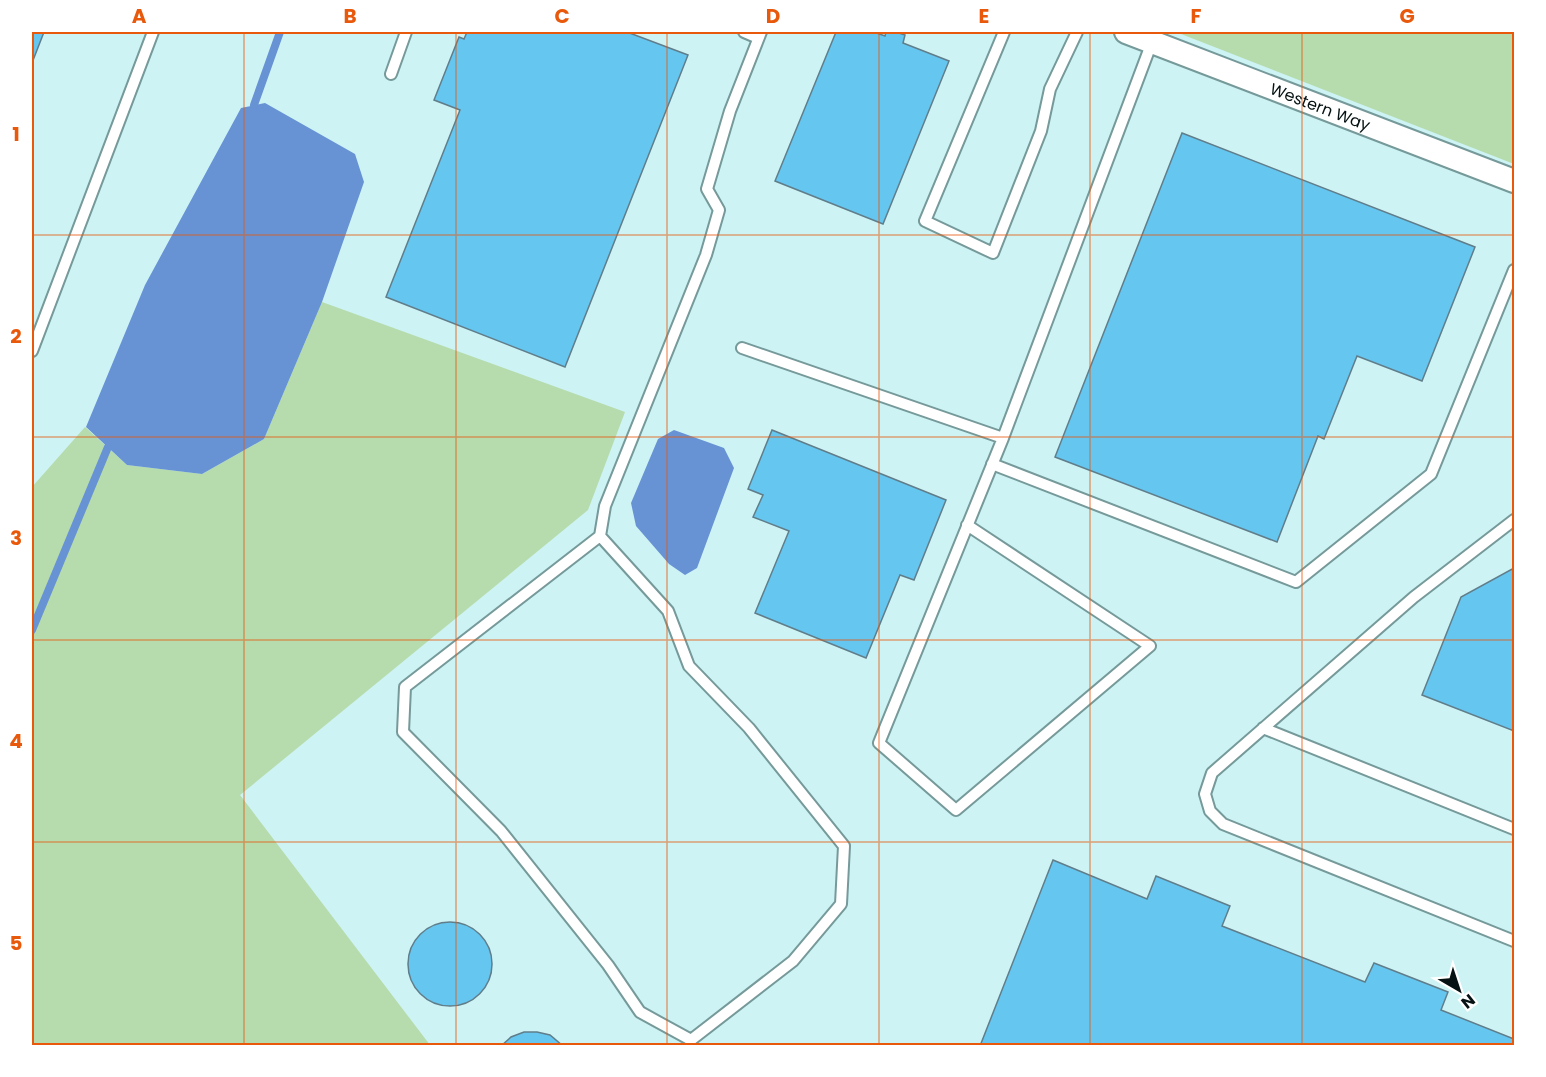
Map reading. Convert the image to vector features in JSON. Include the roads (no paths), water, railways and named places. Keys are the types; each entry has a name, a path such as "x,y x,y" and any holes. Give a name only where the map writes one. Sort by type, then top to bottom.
{"street":[{"name":"Western Way","path":"1126,32 1515,181"}],"lane":[{"path":"32,351 153,32"},
{"path":"391,74 406,32"},
{"path":"600,536 668,611 689,666 749,728 843,846 841,904 793,961 691,1040 640,1012 608,965 501,831 403,732 405,687 600,536 605,506 706,255 719,210 707,189 730,111 759,35 744,32"},
{"path":"1004,32 925,221 993,253 1041,131 1050,89 1077,32"},
{"path":"967,525 1150,646 956,810 879,743 967,525 1003,438 1152,42"},
{"path":"992,464 1296,582 1431,474 1515,270"},
{"path":"742,348 1003,438"},
{"path":"1515,520 1414,597 1212,773 1205,794 1210,811 1223,824 1515,941"},
{"path":"1263,728 1515,829"}],"water":[{"path":"265,103 355,154 364,182 322,302 264,439 202,474 127,465 86,427 145,285 241,108"},
{"path":"674,430 724,448 734,468 697,568 685,575 669,564 636,526 631,503 658,439"}],"waterway":[{"path":"254,105 280,32"},
{"path":"32,630 108,447"}]}
